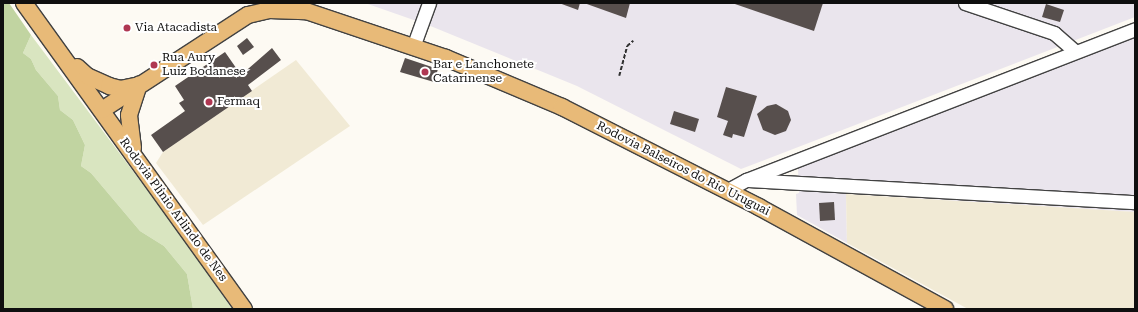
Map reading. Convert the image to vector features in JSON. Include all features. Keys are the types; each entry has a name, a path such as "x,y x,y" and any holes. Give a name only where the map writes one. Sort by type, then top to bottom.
{"main road":[{"path":"24,3 60,52 87,76 109,86 120,89 139,85"},
{"path":"102,110 248,15 269,10 306,11 413,47"},
{"name":"Rodovia Balseiros do Rio Uruguai","path":"413,47 506,82 562,107 726,191 945,309"},
{"name":"Rodovia Plínio Arlindo de Nes","path":"60,52 244,309"},
{"path":"137,159 130,142 129,119 139,85"}],"street":[{"path":"413,47 429,3"},
{"path":"965,3 1054,33 1075,51"},
{"path":"726,191 746,180 1075,51 1135,29"},
{"path":"746,180 1135,202"}],"path":[{"path":"619,76 627,46 633,41"}],"shaded area":[{"path":"365,3 1135,3 1135,17 741,169 577,86 428,25"},
{"path":"1135,36 1135,212 846,194 847,243 797,215 796,194 799,193 798,169 795,164"},
{"path":"296,60 350,126 203,225 156,163 163,152"},
{"path":"846,194 1135,212 1135,309 968,309 847,243"}],"green space":[{"path":"3,3 9,3 31,35 23,53 31,59 36,70 58,96 60,110 73,120 85,145 81,166 91,173 140,231 164,246 187,274 193,309 3,309"},
{"path":"31,35 198,258 232,309 193,309 187,274 164,246 140,231 91,173 81,166 85,145 73,120 60,110 58,96 36,70 31,59 23,53"}],"building":[{"path":"559,3 580,3 578,10"},
{"path":"584,3 630,3 626,18"},
{"path":"732,3 823,3 814,31"},
{"path":"1046,4 1064,10 1060,22 1042,17"},
{"path":"247,38 254,47 243,55 237,46"},
{"name":"Fermaq","path":"272,48 281,60 248,85 252,91 163,152 151,135 185,111 179,103 184,100 175,86 225,52 241,75"},
{"path":"405,58 438,69 434,82 400,72"},
{"path":"726,87 757,96 744,137 733,134 732,138 723,135 728,121 717,117"},
{"path":"776,104 788,111 791,120 786,131 775,135 763,130 757,114 767,106"},
{"path":"674,111 699,119 695,132 670,124"},
{"path":"834,202 835,220 820,221 819,203"}],"place":[{"name":"Via Atacadista","path":"127,28"},
{"name":"Rua Aury Luiz Bodanese","path":"154,65"},
{"name":"Bar e Lanchonete Catarinense","path":"425,72"},
{"name":"Fermaq","path":"209,102"}]}
